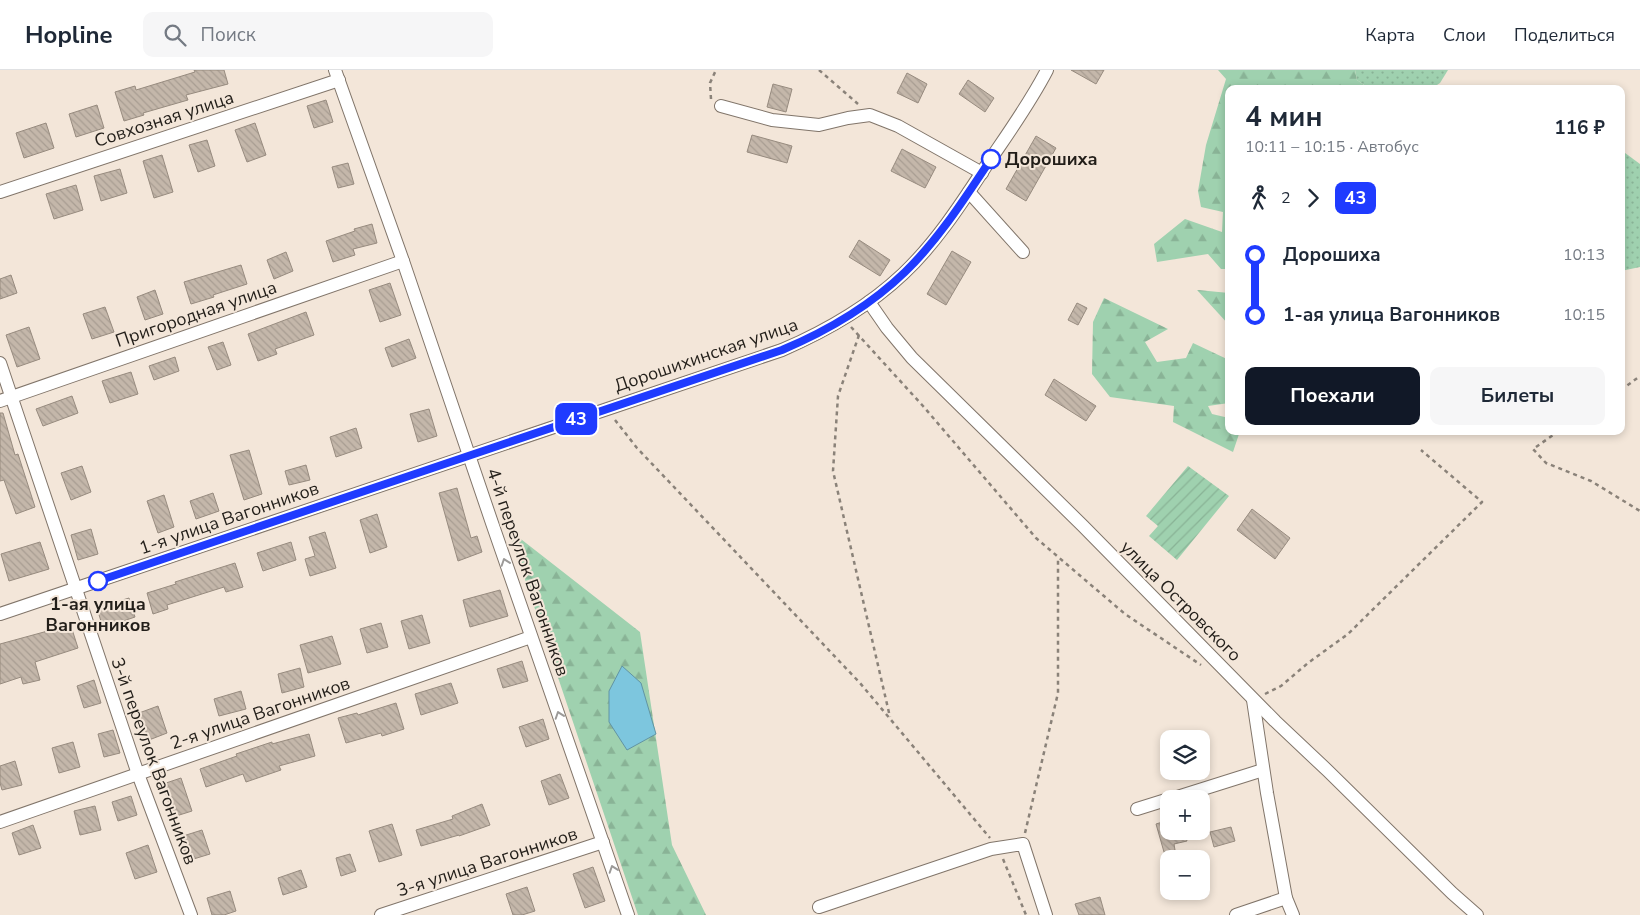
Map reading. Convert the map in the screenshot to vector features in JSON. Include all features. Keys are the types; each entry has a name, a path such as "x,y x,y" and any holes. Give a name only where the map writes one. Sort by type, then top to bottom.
{"street":[{"name":"Дорошихинская улица","path":"468,455 782,350 844,319 887,288 916,261 969,192 1033,97 1047,70"},
{"name":"Совхозная улица","path":"0,192 337,75"},
{"name":"4-й переулок Вагонников","path":"337,75 628,915"},
{"path":"721,106 772,120 820,124 870,115 898,126 982,172"},
{"path":"969,192 1023,252"},
{"name":"Пригородная улица","path":"6,399 403,261"},
{"name":"улица Островского","path":"869,302 887,328 912,358 1090,533 1253,700 1335,777 1452,894 1477,915"},
{"name":"3-й переулок Вагонников","path":"0,363 6,399 76,589 138,774 191,915"},
{"name":"1-я улица Вагонников","path":"0,614 468,455"},
{"name":"2-я улица Вагонников","path":"0,822 531,637"},
{"path":"1253,700 1286,898 1293,915"},
{"path":"1199,790 1264,770"},
{"path":"1137,809 1160,802"},
{"name":"3-я улица Вагонников","path":"381,915 603,842"},
{"path":"819,907 999,848 1023,844 1046,915"},
{"path":"1236,915 1286,898"}],"path":[{"path":"716,70 710,83 710,98 721,106"},
{"path":"819,70 870,115"},
{"path":"844,319 923,406 1036,538 1125,614 1205,668"},
{"path":"859,335 838,396 833,471 890,719"},
{"path":"1625,387 1640,376"},
{"path":"606,409 636,448 860,683 999,848 1026,915"},
{"path":"1553,435 1533,449 1546,463 1590,481 1640,511"},
{"path":"1253,700 1281,686 1308,663 1348,634 1482,502 1421,450"},
{"path":"1023,844 1058,693 1058,557"}],"green space":[{"path":"1218,70 1355,70 1357,80 1364,85 1225,85 1225,269 1221,269 1208,254 1157,262 1154,244 1185,219 1222,232 1223,212 1201,207 1198,191 1206,145 1226,79"},
{"path":"1355,70 1448,70 1437,85 1364,85 1357,80"},
{"path":"1625,153 1640,164 1640,267 1625,270"},
{"path":"1197,290 1225,293 1225,321"},
{"path":"1104,298 1168,329 1145,342 1157,362 1186,358 1193,343 1225,358 1225,404 1208,406 1212,414 1225,417 1225,435 1239,435 1233,452 1173,422 1174,406 1110,397 1092,374 1093,322"},
{"path":"1188,466 1229,496 1177,560 1149,536 1158,526 1146,516"},
{"path":"508,529 640,632 672,845 706,915 638,915"}],"water":[{"path":"622,666 641,683 656,734 627,750 609,722 609,691"}],"building":[{"path":"194,70 224,70 228,84 186,95 188,100 143,113 144,115 124,121 115,92 135,86 136,90 195,72"},
{"path":"1071,70 1104,70 1096,84"},
{"path":"907,73 927,84 918,103 897,93"},
{"path":"968,80 994,98 985,112 959,94"},
{"path":"773,84 792,89 786,112 767,107"},
{"path":"326,100 333,122 314,128 307,106"},
{"path":"97,105 104,128 76,137 69,114"},
{"path":"46,123 54,148 24,158 16,133"},
{"path":"255,123 266,155 247,162 235,130"},
{"path":"752,135 792,146 787,163 747,152"},
{"path":"1036,136 1056,148 1026,201 1006,189"},
{"path":"207,140 215,166 198,172 189,145"},
{"path":"902,149 936,167 925,188 891,171"},
{"path":"162,155 173,192 154,198 143,161"},
{"path":"348,163 354,184 338,188 332,167"},
{"path":"120,169 127,193 101,201 94,176"},
{"path":"76,185 83,210 54,219 46,194"},
{"path":"372,224 377,243 353,249 355,255 333,262 326,241 355,231 354,229"},
{"path":"859,240 890,260 880,276 849,257"},
{"path":"952,251 971,262 946,305 927,294"},
{"path":"286,252 293,271 274,279 267,260"},
{"path":"241,265 247,284 191,304 184,282"},
{"path":"11,275 17,293 0,299 0,279"},
{"path":"390,283 401,315 380,322 369,290"},
{"path":"155,290 163,314 145,320 137,297"},
{"path":"1077,303 1087,308 1078,325 1068,320"},
{"path":"105,307 114,332 92,339 83,314"},
{"path":"306,312 314,335 275,349 277,354 258,361 248,334"},
{"path":"29,327 40,359 17,367 6,335"},
{"path":"409,339 416,358 392,367 385,348"},
{"path":"223,342 231,365 217,370 208,347"},
{"path":"175,357 179,371 154,380 149,366"},
{"path":"131,372 138,394 110,403 102,381"},
{"path":"1054,379 1096,406 1086,421 1045,395"},
{"path":"72,396 78,413 43,426 36,409"},
{"path":"429,409 437,436 418,442 410,414"},
{"path":"0,413 3,413 15,455 18,454 35,507 16,514 4,480 0,481"},
{"path":"356,428 362,448 336,457 330,437"},
{"path":"249,450 262,494 244,500 230,455"},
{"path":"306,465 310,480 289,485 285,471"},
{"path":"82,466 91,492 71,500 61,473"},
{"path":"457,488 471,538 477,536 482,552 458,561 439,493"},
{"path":"213,493 219,511 196,519 190,501"},
{"path":"164,495 174,527 158,533 147,501"},
{"path":"1252,509 1290,538 1275,559 1237,530"},
{"path":"377,514 387,547 370,553 360,520"},
{"path":"91,529 98,554 78,560 71,535"},
{"path":"325,532 336,568 310,576 305,559 315,556 309,537"},
{"path":"40,542 49,569 9,581 1,554"},
{"path":"291,542 296,560 263,571 257,553"},
{"path":"235,563 243,587 226,592 224,587 167,605 168,609 153,614 147,593"},
{"path":"500,590 508,616 470,627 463,600"},
{"path":"129,598 135,617 103,628 97,608"},
{"path":"422,615 430,643 409,649 401,621"},
{"path":"70,623 78,648 35,662 40,680 23,684 21,677 0,684 0,644"},
{"path":"381,623 388,647 367,653 360,629"},
{"path":"332,636 341,664 308,673 300,645"},
{"path":"522,661 528,681 503,688 497,669"},
{"path":"300,668 304,687 282,693 278,674"},
{"path":"94,680 101,703 84,708 77,686"},
{"path":"451,683 458,703 421,715 415,694"},
{"path":"241,691 246,709 219,716 214,699"},
{"path":"396,703 404,729 382,736 381,733 346,743 338,718 357,713 358,715"},
{"path":"158,706 167,733 149,740 139,713"},
{"path":"543,719 549,739 526,747 519,727"},
{"path":"113,730 120,753 104,757 98,734"},
{"path":"309,734 315,756 279,766 281,770 246,782 243,774 206,787 200,769 272,742 272,744"},
{"path":"73,742 80,767 59,773 52,748"},
{"path":"15,761 22,785 2,790 0,766"},
{"path":"560,774 569,798 549,805 541,781"},
{"path":"181,778 192,811 173,817 163,784"},
{"path":"131,796 137,815 118,821 112,802"},
{"path":"482,804 490,825 421,846 416,830 453,819 452,816"},
{"path":"95,806 101,830 80,835 74,811"},
{"path":"1160,823 1160,838 1156,824"},
{"path":"392,824 402,855 379,862 369,831"},
{"path":"33,825 41,848 19,855 12,833"},
{"path":"1231,827 1235,841 1214,847 1210,832"},
{"path":"202,830 210,854 187,861 180,837"},
{"path":"1161,840 1187,840 1174,844 1175,850 1163,850"},
{"path":"148,845 157,872 135,879 126,853"},
{"path":"350,854 356,871 341,876 336,858"},
{"path":"593,867 605,901 585,908 573,874"},
{"path":"301,870 307,887 283,895 278,878"},
{"path":"527,887 535,911 522,915 513,915 506,894"},
{"path":"230,891 236,911 224,915 212,915 207,898"},
{"path":"1100,897 1105,915 1079,915 1075,904"}],"bus line":[{"name":"43","path":"98,581 782,350 805,340 849,316 878,296 904,273 949,219 991,159"}],"place":[{"name":"Дорошиха","path":"991,159"},
{"name":"1-ая улица Вагонников","path":"98,581"}]}
